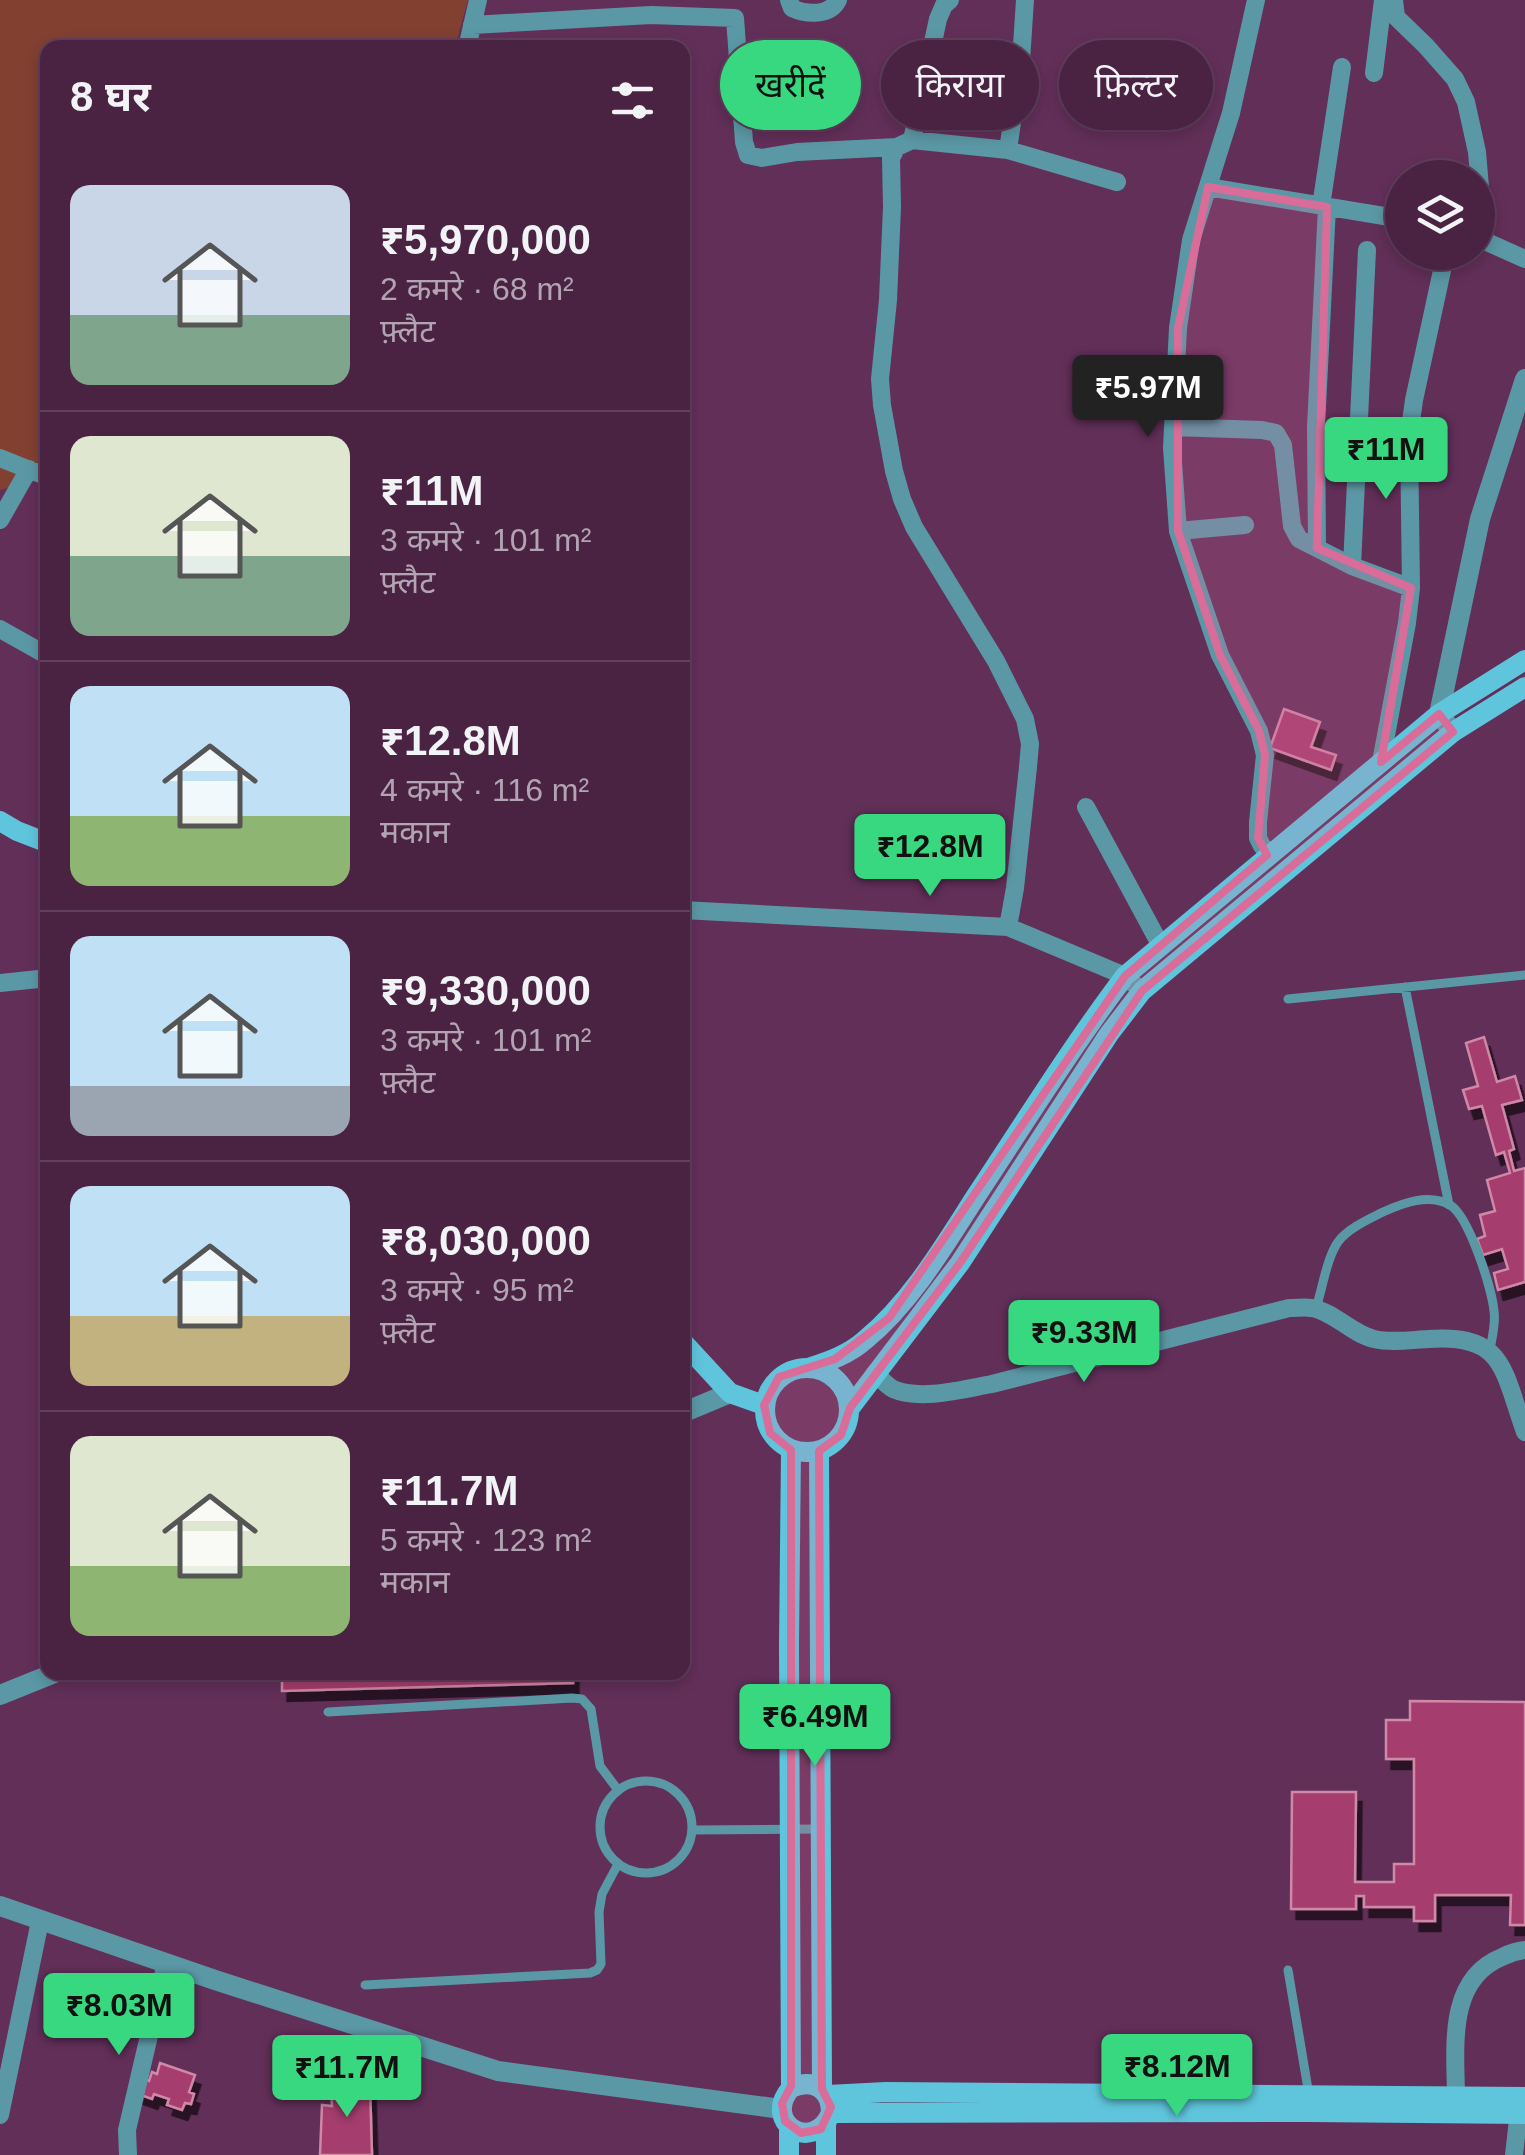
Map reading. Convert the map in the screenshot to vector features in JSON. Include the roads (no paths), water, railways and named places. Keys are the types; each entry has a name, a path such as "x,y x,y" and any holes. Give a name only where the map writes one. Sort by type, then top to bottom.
{"main road":[{"path":"811,1367 827,1372 840,1383 850,1408 848,1422 832,1445 819,1451 792,1450 779,1443 764,1420 769,1390 779,1376 794,1369 835,1360 862,1343 889,1318 942,1250 1090,1022 1125,976 1439,714 1525,660"},
{"path":"850,1408 960,1262 1109,1034 1142,991 1452,732 1525,687"},
{"path":"0,821 40,840"},
{"path":"690,1350 730,1393 764,1406"},
{"path":"789,2155 784,2098 791,2088 788,1646 792,1450"},
{"path":"819,1451 826,2155"},
{"path":"791,2088 817,2086 827,2105"},
{"path":"827,2105 905,2092 1309,2095 1456,2105"},
{"path":"827,2105 1310,2112 1522,2105"},
{"path":"785,2118 801,2132 814,2132 827,2105"}],"street":[{"path":"468,40 478,0"},
{"path":"789,0 792,8 799,11 828,12 838,0"},
{"path":"950,0 938,20 904,143 891,158 888,300 880,379 902,499 1025,719 1030,744 1008,927"},
{"path":"1008,150 1025,0"},
{"path":"1256,0 1231,112 1191,240 1178,328 1172,448 1178,530 1220,655 1259,731 1266,755 1258,838 1270,853"},
{"path":"1374,73 1383,0"},
{"path":"1394,0 1396,17 1455,79 1466,102 1478,160"},
{"path":"472,25 650,8 735,18 748,155 762,158 904,143 1008,150 1117,182"},
{"path":"1317,548 1316,427 1324,206 1342,68"},
{"path":"1208,188 1385,216"},
{"path":"1495,246 1525,259"},
{"path":"1352,566 1367,250"},
{"path":"1381,762 1411,588 1409,436 1442,270"},
{"path":"1452,732 1439,714 1480,519 1525,379"},
{"path":"1173,427 1276,433 1283,445 1294,532 1300,539 1352,566 1411,588"},
{"path":"0,458 40,474"},
{"path":"0,520 29,469"},
{"path":"1178,530 1246,525"},
{"path":"0,629 40,652"},
{"path":"1086,807 1160,946"},
{"path":"690,910 1008,927 1125,976 1142,991"},
{"path":"0,983 40,979"},
{"path":"875,1372 891,1388 911,1393 946,1392 1289,1308 1316,1308 1377,1340 1448,1337 1472,1340 1490,1350 1502,1368 1525,1432"},
{"path":"690,1410 730,1393"},
{"path":"0,1694 40,1679"},
{"path":"0,1906 498,2070 785,2118"},
{"path":"0,2115 40,1922"},
{"path":"1456,2105 1457,2015 1467,1986 1486,1963 1525,1950"},
{"path":"128,2155 127,2130 166,1963"},
{"path":"1514,2155 1522,2105"}],"lane":[{"path":"1288,999 1525,975"},
{"path":"1405,987 1450,1205 1468,1225 1494,1311 1490,1350"},
{"path":"1316,1308 1334,1251 1344,1236 1372,1217 1406,1202 1430,1199 1450,1205"},
{"path":"328,1712 582,1699 591,1708 600,1766 618,1790"},
{"path":"641,1780 657,1782 672,1788 683,1800 692,1830 682,1856 672,1865 644,1873 618,1864 607,1853 600,1838 599,1822 604,1807 618,1790 641,1780"},
{"path":"692,1830 822,1829"},
{"path":"365,1986 597,1970 601,1964 602,1894 618,1864"},
{"path":"1288,1970 1309,2095"}]}
